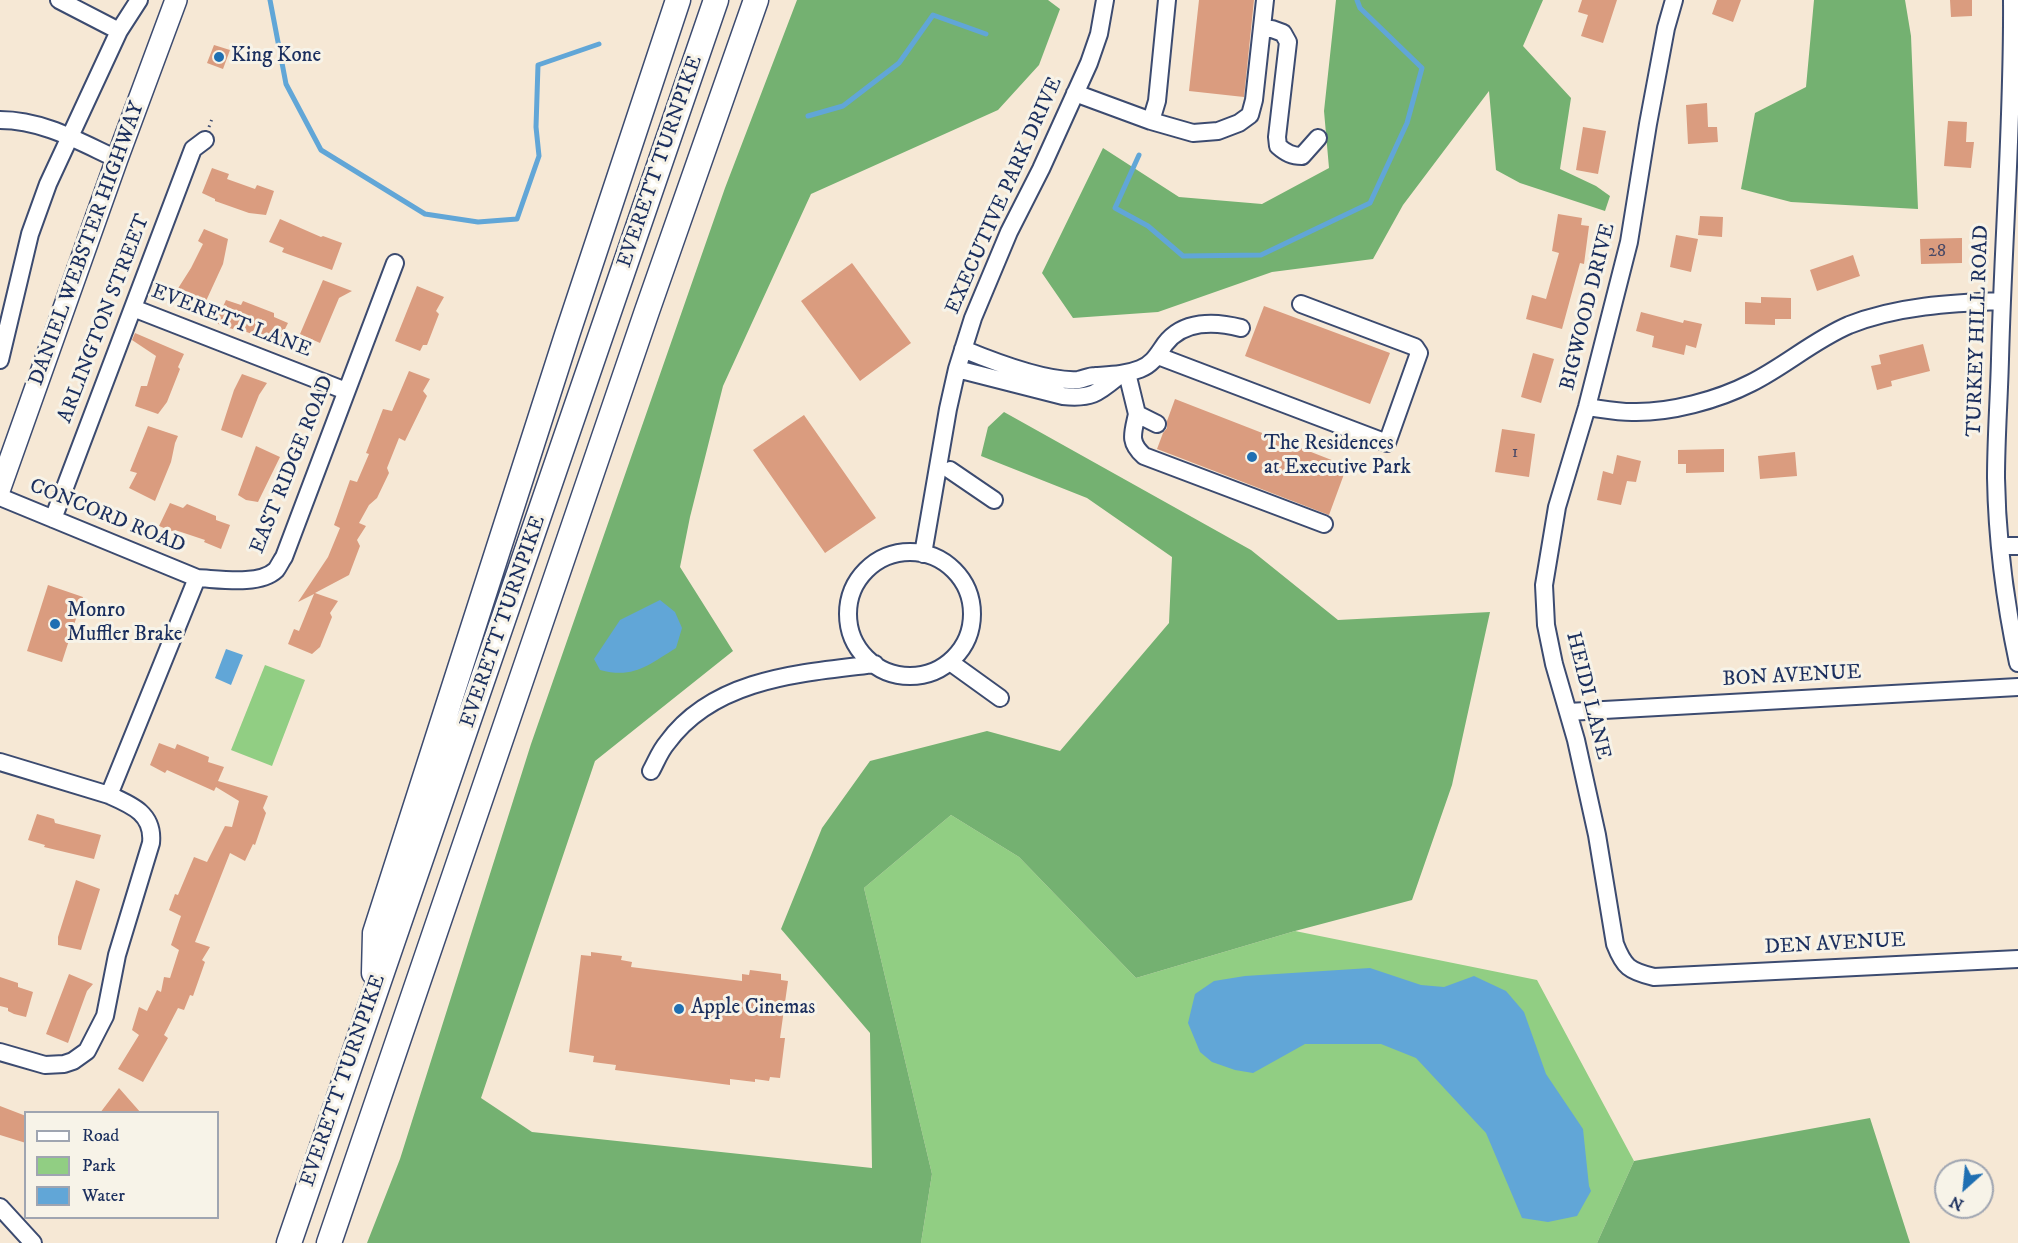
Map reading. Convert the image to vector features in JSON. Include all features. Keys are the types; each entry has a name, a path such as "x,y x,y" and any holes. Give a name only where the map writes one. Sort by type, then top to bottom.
{"highway":[{"path":"373,997 375,933 567,335 678,0"},
{"name":"EVERETT TURNPIKE","path":"289,1243 716,0"},
{"name":"EVERETT TURNPIKE","path":"329,1243 639,333 756,0"}],"main road":[{"name":"DANIEL WEBSTER HIGHWAY","path":"0,488 176,0"}],"street":[{"path":"59,0 119,31"},
{"path":"0,360 30,234 69,136 119,31 139,0"},
{"name":"EXECUTIVE PARK DRIVE","path":"923,554 948,409 963,349 989,277 1089,63 1099,34 1105,0"},
{"path":"1151,121 1157,101 1167,0"},
{"path":"1075,93 1193,134 1218,131 1239,123 1250,115 1254,100 1265,0"},
{"name":"BIGWOOD DRIVE","path":"1674,0 1666,28 1629,242 1587,407 1632,412 1655,411 1697,402 1752,383 1816,343 1868,318 1911,309 2002,302"},
{"name":"TURKEY HILL ROAD","path":"2012,0 2013,71 1996,477 2007,611 2018,663"},
{"path":"1262,29 1272,28 1283,33 1287,42 1278,146 1285,153 1302,156 1318,138"},
{"path":"0,120 51,129 117,159"},
{"name":"ARLINGTON STREET","path":"53,519 193,149 205,140"},
{"name":"EAST RIDGE ROAD","path":"197,578 250,580 260,578 277,569 284,557 395,263"},
{"path":"1158,356 1387,443 1419,353 1415,347 1301,304"},
{"name":"EVERETT LANE","path":"133,308 346,391"},
{"path":"963,349 1019,369 1060,379 1079,380 1092,376 1123,374 1150,365 1172,336 1191,325 1227,324 1241,328"},
{"path":"957,369 1072,397 1097,393 1123,374"},
{"path":"1123,374 1137,414 1133,439 1135,448 1144,456 1324,524"},
{"name":"HEIDI LANE","path":"1587,407 1557,507 1544,585 1546,625 1554,664 1576,740 1597,835 1615,944 1621,960 1635,973 1653,976"},
{"path":"1137,414 1157,424"},
{"path":"950,470 994,500"},
{"name":"CONCORD ROAD","path":"0,498 197,578"},
{"path":"2000,546 2018,546"},
{"path":"897,554 923,554 940,560 956,573 967,590 972,609 970,628 963,647 950,662 926,674 899,675 875,664 859,649 850,629 849,609 852,592 867,570 881,560 897,554"},
{"path":"109,795 197,578"},
{"path":"950,662 1000,698"},
{"path":"651,771 666,744 683,724 705,706 728,694 749,685 783,677 875,664"},
{"name":"BON AVENUE","path":"1568,712 2018,687"},
{"path":"0,762 123,801 144,816 150,824 152,833 117,956 105,1016 87,1051 73,1061 45,1065 0,1052"},
{"name":"DEN AVENUE","path":"1653,976 2018,959"},
{"path":"0,1207 33,1243"}],"green space":[{"path":"797,0 1048,0 1060,9 1039,65 998,110 811,194 723,386 690,517 680,567 733,651 595,761 481,1098 532,1132 872,1168 870,1033 781,929 822,828 870,761 987,731 1060,751 1169,623 1172,557 1087,498 981,456 988,427 1004,412 1251,550 1338,620 1490,612 1452,785 1412,900 1295,931 1136,978 1019,857 951,815 864,888 932,1174 921,1243 367,1243 400,1159 531,744 725,188"},
{"path":"1336,0 1543,0 1523,46 1571,98 1560,169 1596,186 1610,196 1605,211 1520,183 1496,170 1489,91 1403,205 1373,259 1272,272 1158,312 1073,318 1042,273 1103,148 1179,197 1262,204 1329,168 1324,111"},
{"path":"1814,0 1905,0 1911,36 1918,209 1791,202 1741,189 1755,113 1806,87"},
{"path":"265,665 305,680 272,766 231,750"},
{"path":"951,815 1019,857 1136,978 1295,931 1537,980 1634,1161 1597,1243 921,1243 932,1174 864,888"},
{"path":"1870,1118 1910,1243 1597,1243 1634,1161"}],"water":[{"path":"660,600 675,612 682,628 676,648 640,669 622,673 600,670 594,659 620,620"},
{"path":"226,649 243,655 231,685 215,678"},
{"path":"1370,968 1421,985 1444,987 1474,976 1506,991 1524,1012 1546,1074 1583,1129 1591,1191 1577,1216 1548,1222 1522,1218 1486,1133 1416,1058 1381,1044 1305,1044 1253,1073 1212,1062 1200,1052 1188,1023 1195,994 1214,981 1245,976"}],"building":[{"path":"1199,0 1254,0 1244,97 1189,91"},
{"path":"1582,0 1617,0 1603,43 1581,36 1588,15 1578,12"},
{"path":"1717,0 1741,0 1733,22 1712,14"},
{"path":"1950,0 1972,0 1972,16 1951,17"},
{"name":"King Kone","path":"214,45 230,50 223,69 207,63"},
{"path":"1707,103 1708,127 1717,127 1718,142 1688,144 1686,105"},
{"path":"1948,121 1967,122 1966,142 1974,142 1971,168 1944,166"},
{"path":"1583,127 1606,131 1598,174 1576,170"},
{"path":"212,168 229,174 227,179 255,189 257,185 274,191 266,215 249,213 215,201 202,193"},
{"path":"1558,214 1582,218 1581,225 1589,226 1584,264 1580,263 1562,329 1526,319 1532,295 1546,299 1559,253 1552,251"},
{"path":"1700,216 1723,217 1722,237 1698,235"},
{"path":"280,219 321,237 342,243 332,270 282,252 284,248 269,242"},
{"path":"204,229 228,239 223,264 206,301 177,290 203,244 198,241"},
{"path":"1676,235 1698,239 1691,272 1670,267"},
{"path":"1962,238 1962,263 1921,264 1920,239"},
{"path":"1853,255 1860,276 1817,291 1810,270"},
{"path":"852,263 911,343 860,381 801,301"},
{"path":"323,280 352,291 339,298 320,343 300,334"},
{"path":"417,286 444,297 436,311 439,314 427,345 423,345 420,351 395,341"},
{"path":"1761,297 1791,298 1791,319 1775,319 1775,325 1745,324 1745,302 1761,303"},
{"path":"226,300 241,305 243,301 274,313 274,317 288,323 277,345 234,327 233,329 221,326 216,322"},
{"name":"The Residences at Executive Park","path":"1264,306 1390,353 1370,404 1245,356"},
{"path":"1641,312 1683,323 1684,320 1702,324 1696,348 1686,345 1684,355 1652,347 1654,336 1636,331"},
{"path":"135,333 184,354 167,402 158,414 135,406 141,386 147,386 156,356 132,340"},
{"path":"1923,344 1930,371 1891,381 1892,386 1877,390 1871,366 1881,364 1879,355"},
{"path":"1533,353 1554,359 1541,403 1521,397"},
{"path":"409,371 430,379 423,391 427,396 405,441 399,438 387,468 389,473 377,498 369,505 359,523 366,526 357,540 360,546 349,575 315,593 338,601 330,613 332,617 320,647 312,654 288,644 294,629 299,631 314,594 298,602 328,557 340,528 334,525 350,480 357,482 369,454 366,453 383,409 392,411"},
{"path":"242,374 267,383 259,395 242,438 221,430 234,390"},
{"name":"The Residences at Executive Park","path":"1175,399 1347,466 1329,515 1157,449 1167,428 1167,421"},
{"path":"804,415 876,518 825,553 753,450"},
{"path":"148,426 178,436 171,462 155,501 129,488 137,473 130,471"},
{"path":"1502,429 1535,434 1529,477 1495,472"},
{"path":"256,446 280,457 258,502 246,500 238,495"},
{"path":"1724,449 1724,472 1686,473 1686,464 1678,464 1678,450"},
{"path":"1795,452 1797,476 1760,479 1758,456"},
{"path":"1617,455 1641,461 1636,482 1627,481 1621,505 1597,500 1603,471 1613,474"},
{"path":"170,503 183,508 187,504 216,516 216,520 230,525 221,549 204,542 205,540 159,526"},
{"name":"Monro Muffler Brake","path":"48,585 83,597 62,662 27,651"},
{"path":"159,743 175,749 177,744 209,757 208,762 224,767 218,781 268,796 263,808 266,813 255,845 253,844 245,861 230,853 195,942 210,947 202,960 205,962 193,996 190,995 184,1010 178,1008 164,1035 168,1038 143,1082 118,1069 139,1035 132,1030 139,1007 147,1011 157,990 161,992 164,977 170,978 179,950 171,945 181,916 169,910 194,857 207,862 225,826 232,827 239,801 216,787 214,791 150,765"},
{"path":"37,814 54,819 55,823 101,835 94,859 44,847 45,845 28,840"},
{"path":"76,880 100,889 81,950 58,945 58,937"},
{"name":"Apple Cinemas","path":"591,952 622,956 621,960 632,962 631,967 742,981 742,974 749,975 750,970 781,974 781,980 788,981 780,1038 785,1038 780,1078 770,1077 769,1081 755,1079 755,1082 730,1079 730,1085 615,1070 616,1065 593,1062 594,1056 569,1052 581,955 591,956"},
{"path":"69,974 93,984 87,991 68,1043 46,1034"},
{"path":"0,977 18,983 18,987 33,992 26,1017 14,1014 8,1011 8,1008 0,1006"},
{"path":"119,1088 139,1111 102,1111"},
{"path":"0,1106 24,1115 24,1142 0,1135"}],"waterway":[{"path":"270,0 286,84 321,150 425,214 478,222 517,219 539,156 536,127 538,65 599,44"},
{"path":"1139,155 1115,208 1148,226 1183,256 1261,255 1370,203 1407,123 1422,68 1360,8 1357,0"},
{"path":"808,116 843,106 899,63 933,15 986,34"}],"place":[{"name":"King Kone","path":"219,57"},
{"name":"The Residences at Executive Park","path":"1252,457"},
{"name":"Monro Muffler Brake","path":"55,624"},
{"name":"Apple Cinemas","path":"679,1009"}]}
